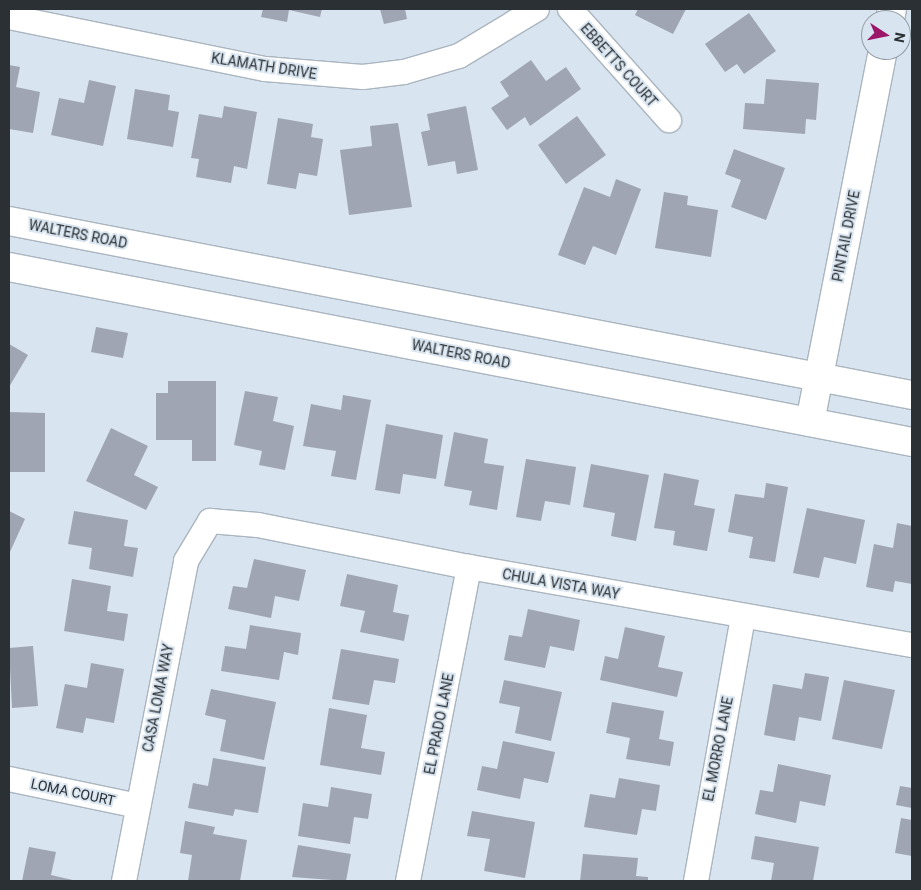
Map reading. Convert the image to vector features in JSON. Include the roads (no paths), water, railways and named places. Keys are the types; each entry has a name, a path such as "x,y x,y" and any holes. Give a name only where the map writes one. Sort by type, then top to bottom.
{"main road":[{"name":"PINTAIL DRIVE","path":"810,422 882,60"},
{"name":"WALTERS ROAD","path":"9,221 912,395"},
{"name":"WALTERS ROAD","path":"9,267 912,442"}],"street":[{"name":"KLAMATH DRIVE","path":"9,17 39,15 265,69 363,77 404,72 459,56 537,9"},
{"name":"EBBETTS COURT","path":"570,9 669,120"},
{"name":"CHULA VISTA WAY","path":"210,521 258,525 469,567 912,645"},
{"name":"CASA LOMA WAY","path":"124,881 186,561 210,521"},
{"name":"EL PRADO LANE","path":"408,881 469,567"},
{"name":"EL MORRO LANE","path":"696,881 743,616"},
{"name":"LOMA COURT","path":"9,779 138,806"}]}
